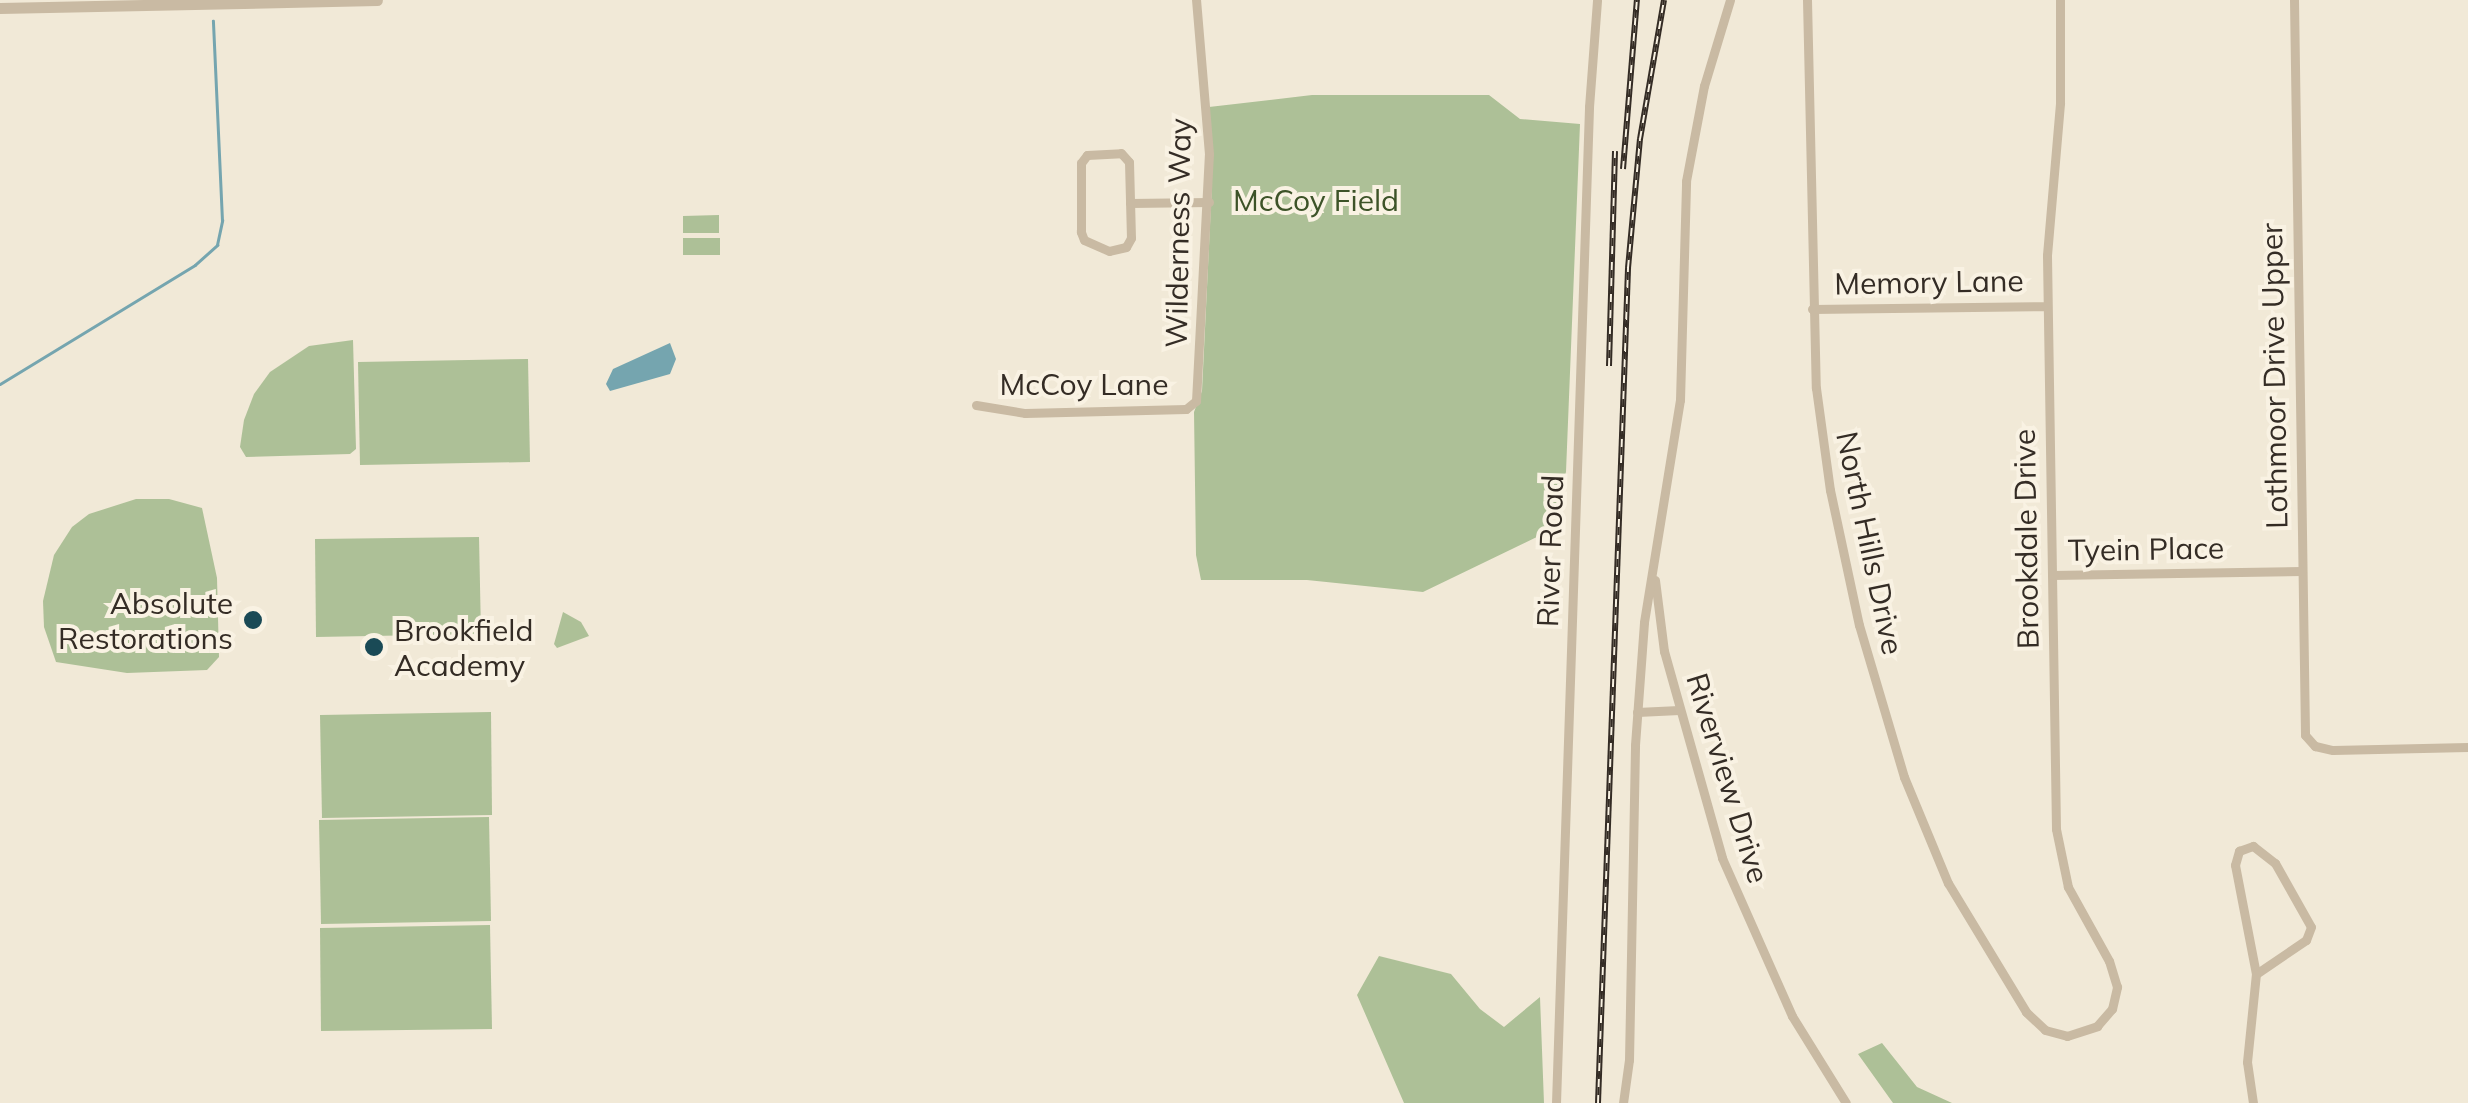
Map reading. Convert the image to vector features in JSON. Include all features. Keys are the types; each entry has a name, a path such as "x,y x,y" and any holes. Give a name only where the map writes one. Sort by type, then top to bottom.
{"street":[{"path":"0,8 377,0"},
{"name":"Wilderness Way","path":"1193,406 1199,392 1200,299 1209,202 1196,0"},
{"name":"River Road","path":"1556,1103 1588,107 1598,0"},
{"name":"Riverview Drive","path":"1623,1103 1629,1060 1637,712 1654,562 1680,400 1688,164 1704,86 1730,0"},
{"name":"North Hills Drive","path":"1807,0 1812,309 1818,411 1830,490 1859,625 1904,777 1938,865 1998,972 2036,1024 2068,1036"},
{"name":"Brookdale Drive","path":"2060,0 2060,102 2049,209 2047,306 2059,851 2075,903 2108,961 2117,987 2112,1009 2098,1026 2068,1036"},
{"name":"Lothmoor Drive Upper","path":"2294,0 2303,722 2308,742 2315,746 2468,747"},
{"path":"1121,152 1126,157 1130,203 1131,238 1126,246 1108,251 1084,240 1080,177 1088,155 1121,152"},
{"path":"1130,203 1209,202"},
{"name":"Memory Lane","path":"1812,309 2047,306"},
{"name":"McCoy Lane","path":"976,405 1024,413 1193,406"},
{"name":"Riverview Drive","path":"1654,562 1657,616 1703,802 1741,905 1792,1016 1846,1103"},
{"name":"Tyein Place","path":"2052,575 2302,572"},
{"path":"1637,712 1679,710"},
{"path":"2252,1103 2247,1062 2256,974 2235,865 2239,851 2253,846 2276,864 2311,927 2306,940 2256,974"}],"green space":[{"name":"McCoy Field","path":"1312,95 1489,95 1520,119 1580,124 1566,472 1547,532 1423,592 1307,580 1201,580 1196,555 1194,412 1202,391 1212,184 1209,107"},
{"path":"719,215 719,233 683,233 683,216"},
{"path":"683,238 720,238 720,255 683,255"},
{"path":"353,340 356,449 350,454 246,457 240,447 244,420 254,394 270,372 309,346"},
{"path":"528,359 530,462 360,465 358,362"},
{"path":"136,499 169,499 202,508 217,578 219,657 207,670 127,673 56,662 44,627 43,601 54,555 72,527 89,514"},
{"path":"479,537 481,634 316,637 315,539"},
{"path":"563,612 581,622 589,636 557,648 554,644"},
{"path":"491,712 492,815 322,818 320,715"},
{"path":"489,817 491,921 321,924 319,820"},
{"path":"490,925 492,1029 321,1031 320,928"},
{"path":"1379,956 1451,974 1480,1009 1504,1027 1540,997 1544,1103 1404,1103 1357,995"},
{"path":"1882,1043 1917,1087 1952,1103 1893,1103 1858,1054"}],"water":[{"path":"670,343 676,359 670,374 610,391 606,384 613,369"}],"waterway":[{"path":"0,384 195,265 217,245 222,221 213,21"}],"railway":[{"path":"1623,169 1637,0"},
{"path":"1598,1103 1628,268 1640,139 1664,0"},
{"path":"1609,366 1615,151"}],"place":[{"name":"Absolute Restorations","path":"253,620"},
{"name":"Brookfield Academy","path":"374,647"}]}
